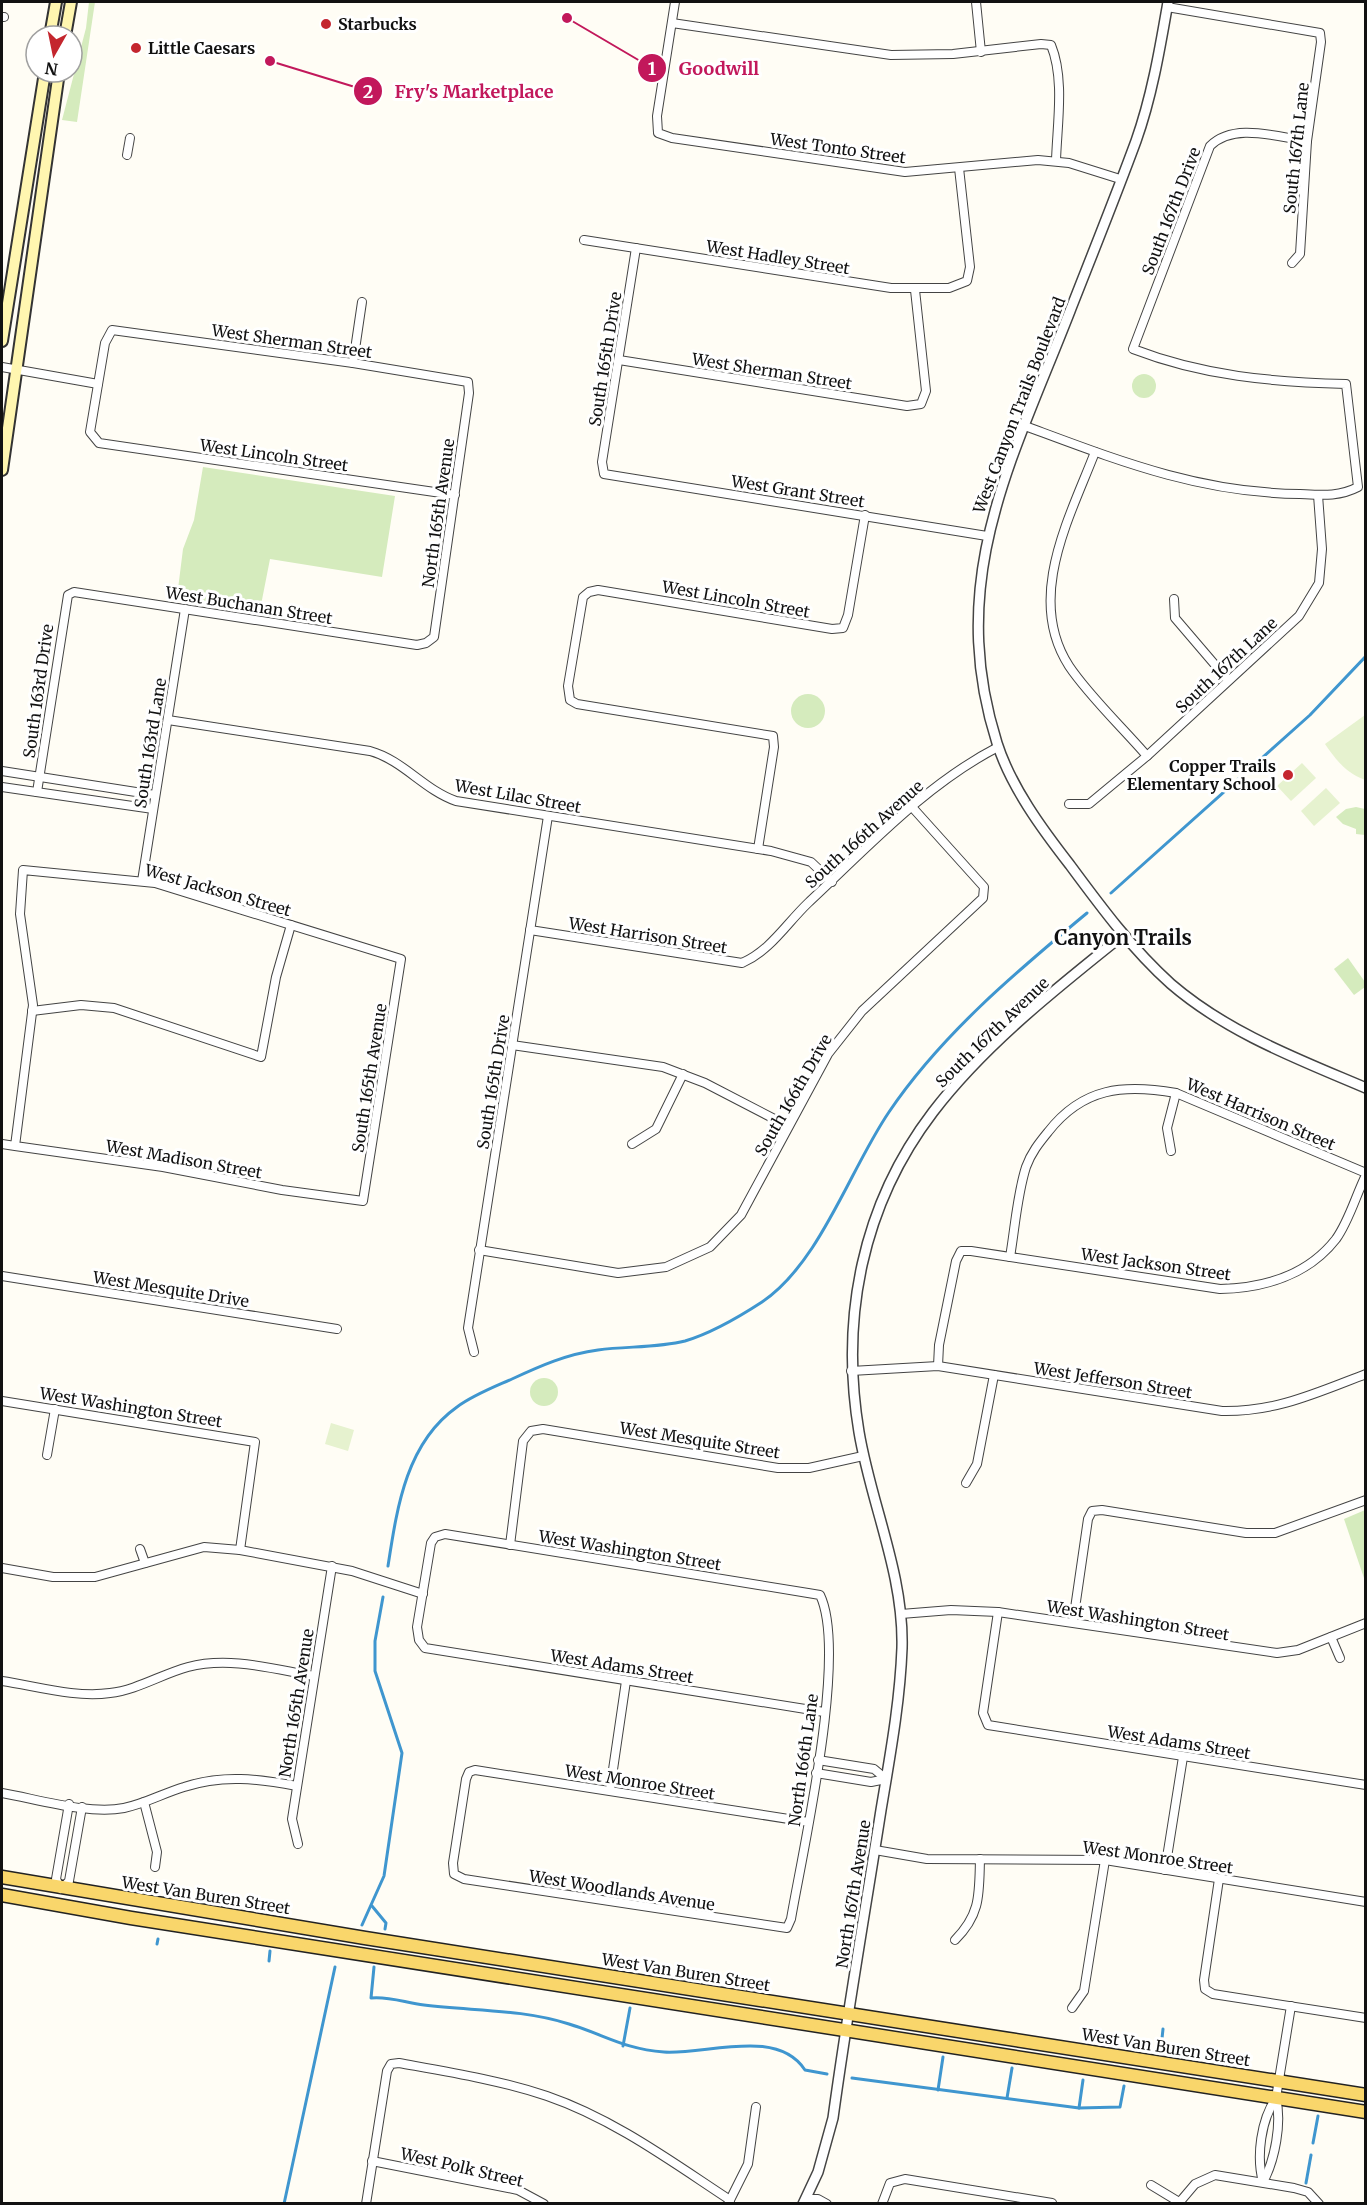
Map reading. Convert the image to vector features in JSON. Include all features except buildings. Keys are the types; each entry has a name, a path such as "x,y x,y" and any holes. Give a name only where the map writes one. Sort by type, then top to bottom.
{"main road":[{"path":"52,24 56,2"},
{"path":"67,24 71,2"},
{"path":"2,341 43,84"},
{"path":"2,470 57,84"},
{"name":"West Van Buren Street","path":"2,1877 61,1889 1365,2095"},
{"path":"58,1906 61,1889"},
{"name":"West Van Buren Street","path":"2,1895 294,1944 1365,2112"},
{"path":"294,1944 302,1936 349,1942 380,1940"}],"street":[{"path":"675,2 672,22 891,55 981,52 1041,44 1051,45 1055,55 1058,91 1056,161"},
{"path":"976,2 981,52"},
{"name":"South 167th Lane","path":"1167,4 1320,33 1321,42 1307,141 1300,254 1292,263"},
{"name":"West Canyon Trails Boulevard","path":"1167,4 1148,100 1136,140 1024,426 987,536 978,595 978,650 987,702 998,747 1040,825 1123,935 1172,984 1222,1021 1282,1052 1365,1088"},
{"name":"West Tonto Street","path":"672,22 657,116 658,132 672,138 905,172 1012,161 1056,161 1120,179"},
{"name":"South 167th Drive","path":"1307,141 1234,132 1219,137 1210,146 1133,349 1220,375 1285,383 1346,384 1358,488 1344,495 1318,495"},
{"path":"127,155 130,138"},
{"name":"West Hadley Street","path":"584,240 915,290 949,288 967,281 970,267 959,168"},
{"name":"South 165th Drive","path":"604,474 602,462 636,248"},
{"name":"West Sherman Street","path":"619,360 907,406 921,404 926,392 915,290"},
{"path":"353,363 362,302"},
{"name":"West Sherman Street","path":"98,384 105,343 112,330 353,363 468,382"},
{"path":"2,367 98,384"},
{"name":"North 165th Avenue","path":"426,643 434,637 470,393 468,382"},
{"name":"West Lincoln Street","path":"98,384 90,432 99,443 454,495"},
{"path":"1024,426 1139,469 1196,484 1274,493 1318,495"},
{"path":"1095,452 1055,558 1051,588 1054,627 1069,666 1147,756"},
{"name":"West Grant Street","path":"604,474 987,536"},
{"name":"South 167th Lane","path":"1069,804 1089,804 1147,756 1299,616 1319,583 1323,549 1318,495"},
{"name":"West Lincoln Street","path":"758,849 774,747 773,736 577,704 570,700 568,686 583,597 589,591 598,590 832,629 843,628 848,615 865,515"},
{"name":"West Buchanan Street","path":"68,595 74,592 417,645 426,643"},
{"name":"South 163rd Drive","path":"36,792 68,595"},
{"path":"1173,599 1175,618 1228,680"},
{"name":"South 163rd Lane","path":"142,881 185,609"},
{"name":"West Lilac Street","path":"168,720 370,751 386,756 437,794 492,808 758,849 811,862 832,882"},
{"name":"South 166th Avenue","path":"760,955 806,905 912,807 961,767 998,747"},
{"path":"2,771 155,795"},
{"path":"2,788 153,809"},
{"name":"South 166th Drive","path":"479,1250 618,1273 666,1267 710,1247 741,1215 828,1054 862,1011 983,898 984,887 912,807"},
{"name":"South 165th Drive","path":"474,1352 468,1328 548,816"},
{"name":"West Jackson Street","path":"32,1011 20,914 23,870 142,881 401,959"},
{"path":"15,1146 32,1011 81,1005 114,1008 261,1058 276,977 291,925"},
{"name":"West Harrison Street","path":"530,930 742,963 760,955"},
{"name":"South 167th Avenue","path":"897,1585 863,1456 851,1371 851,1332 855,1299 869,1237 894,1176 925,1124 953,1088 1006,1035 1123,935"},
{"name":"South 165th Avenue","path":"363,1201 401,959"},
{"path":"512,1045 663,1067 683,1074 788,1126"},
{"path":"632,1144 656,1129 683,1074"},
{"name":"West Harrison Street","path":"1010,1257 1022,1183 1031,1155 1068,1111 1083,1101 1108,1090 1144,1087 1176,1093 1365,1174"},
{"path":"1171,1151 1167,1128 1176,1093"},
{"name":"West Madison Street","path":"2,1144 163,1167 282,1190 363,1201"},
{"name":"West Jackson Street","path":"938,1366 939,1345 954,1271 961,1251 1220,1289 1248,1288 1290,1276 1321,1254 1337,1238 1365,1174"},
{"name":"West Mesquite Drive","path":"2,1276 337,1329"},
{"name":"West Jefferson Street","path":"851,1371 938,1366 1222,1411 1246,1412 1281,1406 1365,1374"},
{"path":"966,1483 977,1464 994,1375"},
{"name":"West Washington Street","path":"2,1401 255,1442 240,1550"},
{"path":"47,1455 55,1409"},
{"name":"West Mesquite Street","path":"510,1545 523,1441 531,1431 543,1429 778,1468 809,1468 863,1456"},
{"path":"1073,1622 1088,1519 1092,1511 1102,1510 1246,1533 1275,1533 1365,1500"},
{"name":"West Washington Street","path":"423,1594 431,1544 435,1537 445,1534 820,1595"},
{"path":"2,1568 78,1579 115,1573 204,1547 240,1550 332,1566 423,1594"},
{"path":"140,1549 145,1563"},
{"name":"North 165th Avenue","path":"298,1844 292,1819 332,1566"},
{"name":"North 167th Avenue","path":"806,2202 826,2148 886,1779 899,1688 901,1614 897,1585"},
{"name":"West Adams Street","path":"423,1594 417,1627 418,1640 425,1648 824,1712"},
{"name":"North 166th Lane","path":"787,1928 791,1919 808,1822 829,1674 826,1608 820,1595"},
{"name":"West Washington Street","path":"901,1614 951,1610 998,1612 1263,1653 1298,1650 1365,1623"},
{"name":"West Adams Street","path":"998,1612 983,1713 988,1725 1365,1785"},
{"path":"1331,1637 1340,1658"},
{"path":"2,1681 84,1694 111,1693 186,1668 219,1662 314,1676"},
{"path":"610,1791 626,1681"},
{"path":"1165,1870 1184,1757"},
{"path":"818,1760 874,1769 886,1779"},
{"name":"West Monroe Street","path":"454,1874 453,1863 469,1772 475,1770 808,1822"},
{"path":"816,1773 871,1782 886,1779"},
{"path":"2,1793 82,1807 123,1808 202,1781 225,1778 248,1778 297,1786"},
{"path":"144,1802 157,1852 155,1867"},
{"path":"69,1804 56,1879 61,1889 69,1881 82,1807"},
{"name":"West Monroe Street","path":"875,1850 913,1858 1106,1860 1365,1902"},
{"path":"955,1941 966,1929 976,1912 980,1859"},
{"path":"1072,2008 1084,1991 1106,1860"},
{"name":"West Woodlands Avenue","path":"454,1874 476,1881 787,1928"},
{"path":"1219,1879 1204,1980 1205,1989 1213,1994 1365,2018"},
{"path":"1263,2182 1272,2158 1279,2110 1276,2098 1291,2006"},
{"path":"366,2204 387,2070 391,2064 399,2063 478,2077 548,2097 594,2116 647,2146 729,2202 748,2164 756,2107"},
{"name":"West Polk Street","path":"372,2161 518,2190 544,2204"},
{"path":"1151,2185 1178,2203 1195,2184 1215,2175 1308,2192 1319,2204"},
{"path":"882,2204 890,2183 905,2179 1052,2203"},
{"path":"806,2202 818,2199 827,2204"}],"green space":[{"path":"89,2 95,2 84,75 84,36"},
{"path":"71,84 83,84 77,122 62,120"},
{"path":"1144,374 1153,377 1156,386 1153,395 1144,398 1135,395 1132,386 1135,377"},
{"path":"203,467 395,496 382,577 270,559 260,610 177,597 183,549 194,520"},
{"path":"808,694 820,699 825,711 820,723 808,728 796,723 791,711 796,699"},
{"path":"1365,715 1365,780 1352,774 1342,765 1325,744"},
{"path":"1302,763 1316,778 1291,801 1277,786"},
{"path":"1326,788 1340,803 1314,826 1301,811"},
{"path":"1356,807 1365,809 1365,835 1356,834 1356,829 1343,824 1336,817 1346,809"},
{"path":"1348,958 1365,982 1365,987 1354,995 1334,969"},
{"path":"544,1378 554,1382 558,1392 554,1402 544,1406 534,1402 530,1392 534,1382"},
{"path":"331,1423 354,1430 348,1451 325,1444"},
{"path":"1365,1510 1365,1581 1344,1519"}],"waterway":[{"path":"1111,893 1310,715 1366,656"},
{"path":"388,1566 395,1522 407,1478 426,1439 440,1422 457,1407 477,1395 554,1361 598,1350 664,1345 685,1341 725,1324 762,1302 783,1285 801,1264 833,1214 889,1112 932,1057 981,1006 1087,913"},
{"path":"362,1925 384,1876 402,1753 375,1671 375,1641 383,1597"},
{"path":"372,1906 386,1923 385,1929"},
{"path":"157,1944 158,1939"},
{"path":"269,1961 270,1951"},
{"path":"284,2204 335,1967"},
{"path":"374,1967 371,1998 552,2019 626,2045 664,2052 759,2046 777,2049 793,2057 805,2070 827,2074"},
{"path":"623,2046 630,2008"},
{"path":"1161,2048 1163,2029"},
{"path":"938,2090 943,2057"},
{"path":"1007,2098 1012,2068"},
{"path":"852,2078 1079,2108 1120,2107 1124,2086"},
{"path":"1079,2108 1083,2080"},
{"path":"1313,2143 1318,2116"},
{"path":"1306,2183 1311,2155"}],"place":[{"name":"Goodwill","path":"567,18"},
{"name":"Starbucks","path":"326,24"},
{"name":"Little Caesars","path":"136,48"},
{"name":"Fry's Marketplace","path":"270,61"},
{"name":"Copper Trails Elementary School","path":"1288,775"}],"district":[{"name":"Canyon Trails","path":"1123,938"}]}
